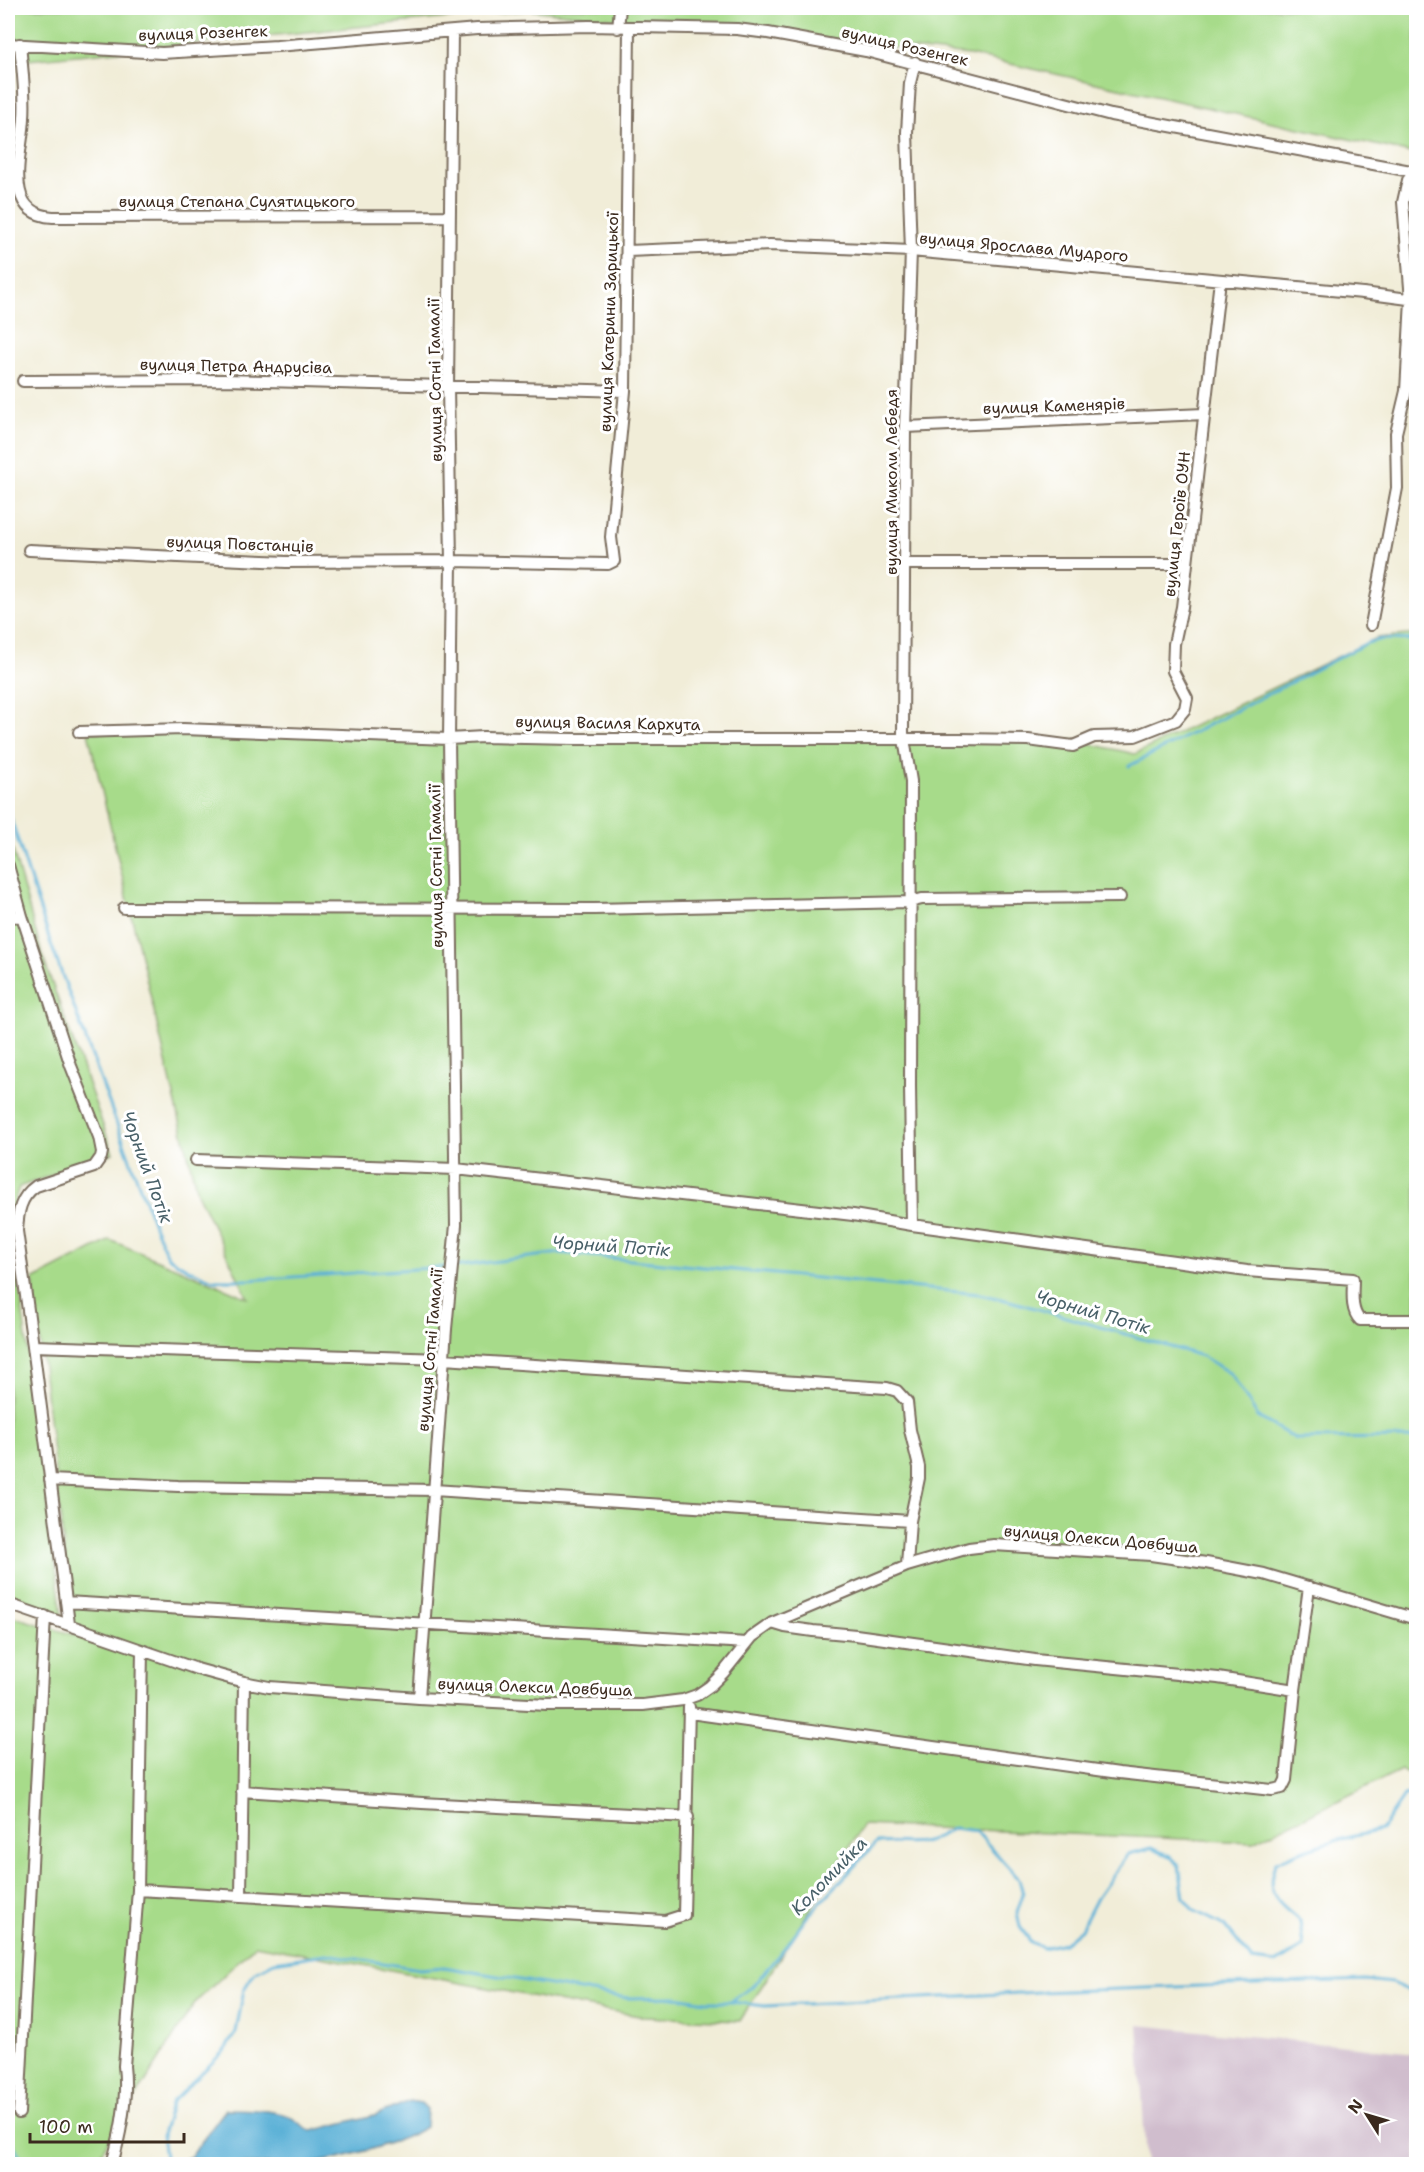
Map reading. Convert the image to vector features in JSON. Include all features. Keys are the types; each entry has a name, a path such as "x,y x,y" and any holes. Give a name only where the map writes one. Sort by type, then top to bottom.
{"street":[{"name":"вулиця Катерини Зарицької","path":"451,561 608,564 614,561 611,537 625,391 628,251 624,28 620,8"},
{"name":"вулиця Розенгек","path":"8,44 162,53 539,27 725,29 768,33 866,51 1111,115 1416,172"},
{"name":"вулиця Сотні Гамалії","path":"419,1698 443,1359 456,1225 449,739 451,561 448,387 452,32"},
{"name":"вулиця Степана Сулятицького","path":"20,44 25,115 18,167 20,191 28,207 41,215 53,217 450,216"},
{"name":"вулиця Миколи Лебедя","path":"912,1226 911,781 909,760 903,739 905,427 910,251 907,132 910,83 915,62"},
{"path":"1371,626 1397,488 1396,434 1406,391 1414,300 1403,202 1408,180 1416,172"},
{"name":"вулиця Ярослава Мудрого","path":"628,251 770,245 910,251 1363,293 1414,300"},
{"name":"вулиця Героїв ОУН","path":"1135,736 1176,720 1185,709 1187,698 1174,675 1174,644 1182,607 1220,280"},
{"name":"вулиця Петра Андрусіва","path":"24,381 225,380 625,391"},
{"name":"вулиця Каменярів","path":"905,427 1204,414"},
{"name":"вулиця Повстанців","path":"29,550 286,562 451,561"},
{"path":"905,564 1186,564"},
{"name":"вулиця Василя Кархута","path":"79,732 183,729 449,739 505,737 1010,739 1073,746 1094,737 1135,736"},
{"path":"8,865 22,916 71,1065 99,1137 102,1152 94,1167 36,1186 29,1191 18,1213 17,1231 69,1624"},
{"path":"124,908 594,909 910,902 922,899 1120,897"},
{"path":"8,917 22,916"},
{"path":"196,1160 456,1169 853,1215 912,1226 1247,1270 1353,1279 1353,1309 1355,1316 1360,1320 1416,1320"},
{"path":"33,1346 443,1359 675,1376 750,1378 887,1388 897,1391 907,1402 910,1430 919,1467 919,1478 910,1521 907,1566"},
{"path":"50,1480 178,1486 434,1490 910,1521"},
{"name":"вулиця Олекси Довбуша","path":"8,1604 244,1682 281,1688 547,1705 643,1705 688,1698 705,1690 719,1678 747,1643 772,1623 907,1566 969,1548 1003,1544 1173,1558 1252,1571 1416,1619"},
{"path":"690,1713 1107,1771 1272,1790 1282,1788 1286,1780 1309,1587"},
{"path":"66,1602 747,1643"},
{"path":"19,2113 45,1616"},
{"path":"772,1623 794,1629 856,1635 1035,1660 1218,1678 1295,1690"},
{"path":"112,2164 120,2137 126,2084 124,2059 138,1890 142,1650"},
{"path":"241,1896 244,1682"},
{"path":"138,1890 665,1921 684,1915 690,1713 688,1698"},
{"path":"242,1791 688,1817"}],"shaded area":[{"path":"1138,2025 1416,2053 1416,2164 1146,2164"}],"green space":[{"path":"8,8 1416,8 1416,154 970,55 528,10 8,62"},
{"path":"1416,634 1416,1776 1401,1770 1253,1842 863,1825 740,2021 644,2017 255,1945 194,2004 94,2164 8,2164 8,1615 74,1635 33,1280 110,1240 248,1298 197,1193 88,732 1073,740 1135,754 1377,638"},
{"path":"8,833 43,958 113,1153 19,1187 10,1215 62,1615 8,1598"}],"water":[{"path":"410,2101 421,2103 427,2109 426,2127 401,2139 355,2154 311,2164 175,2164 190,2157 226,2109 260,2110 286,2115 312,2131 378,2114"}],"waterway":[{"path":"1129,766 1367,643 1382,639 1416,640"},
{"name":"Чорний Потік","path":"8,810 52,947 155,1228 168,1257 188,1269 213,1280 247,1280 461,1266 560,1253 979,1294 1202,1356 1231,1374 1258,1417 1296,1439 1416,1438"},
{"name":"Коломийка","path":"159,2164 165,2157 162,2135 172,2102 224,2051 236,2032 244,1989 255,1972 274,1962 326,1954 420,1969 444,1967 627,1998 677,1997 706,2002 730,2002 753,1986 807,1917 876,1843 923,1842 953,1828 976,1831 1019,1879 1023,1894 1017,1912 1020,1927 1031,1942 1043,1948 1064,1943 1081,1929 1097,1898 1128,1854 1151,1848 1170,1856 1179,1865 1184,1898 1193,1910 1225,1926 1252,1960 1276,1963 1303,1946 1300,1921 1274,1896 1271,1882 1276,1862 1314,1847 1381,1830 1404,1796 1416,1793"},
{"path":"732,2002 765,2006 1039,1992 1365,1980 1392,1983 1416,1994"},
{"name":"Коломийка","path":"8,2136 25,2164"}]}
